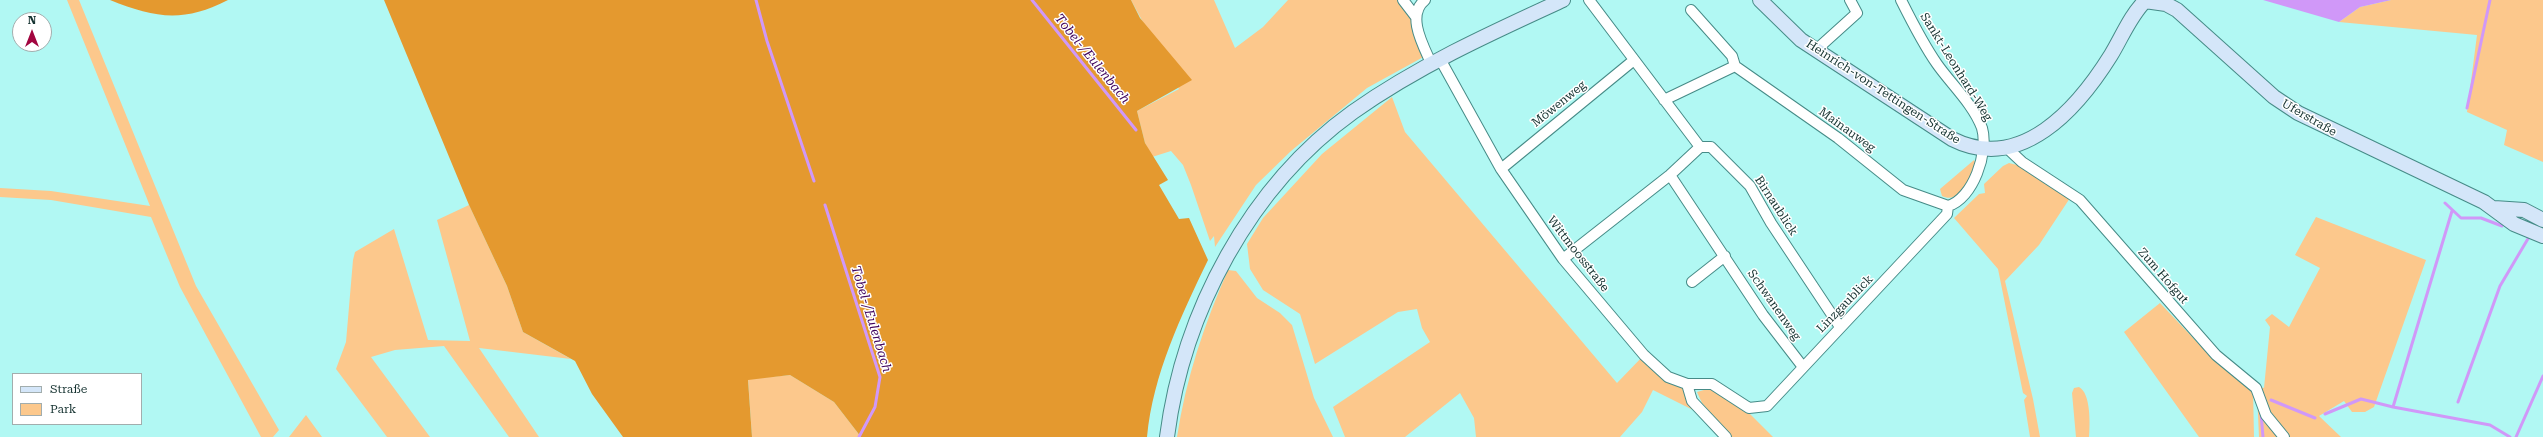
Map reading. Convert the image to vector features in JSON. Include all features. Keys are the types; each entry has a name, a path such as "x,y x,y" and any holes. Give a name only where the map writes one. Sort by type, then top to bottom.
{"main road":[{"path":"1167,437 1171,405 1186,348 1207,296 1247,223 1280,182 1314,146 1353,112 1418,70 1563,0"},
{"name":"Heinrich-von-Tettingen-Straße","path":"1760,0 1800,40 1952,139 1982,149 2006,147 2022,142 2058,122 2082,98 2111,55 2136,10 2145,1"},
{"name":"Uferstraße","path":"2145,1 2166,4 2177,10 2274,98 2298,113 2494,208 2514,224 2543,236"},
{"name":"Uferstraße","path":"2494,208 2524,210 2543,220"}],"street":[{"path":"1403,0 1416,17"},
{"path":"1416,17 1420,5 1425,0"},
{"path":"1563,259 1670,175 1700,147 1589,0"},
{"path":"1816,50 1857,13 1850,0"},
{"name":"Sankt-Leonhard-Weg","path":"1901,0 1936,63 1964,100 1982,128 1982,149"},
{"name":"Mainauweg","path":"1692,10 1732,56 1735,66 1838,138 1903,190 1948,206"},
{"name":"Wittmoosstraße","path":"1416,17 1422,47 1435,61 1501,169 1563,259 1644,355 1668,378 1687,384"},
{"name":"Möwenweg","path":"1501,169 1634,60"},
{"path":"1664,100 1735,66"},
{"name":"Birnaublick","path":"1700,147 1711,147 1750,186 1771,223 1840,327"},
{"name":"Zum Hofgut","path":"2006,147 2022,162 2080,200 2216,355 2256,388 2266,415 2284,437"},
{"name":"Linzgaublick","path":"1687,384 1712,384 1749,408 1767,406 1947,214 1948,206 1955,204 1973,184 1982,149"},
{"name":"Schwanenweg","path":"1670,175 1763,315 1803,367"},
{"path":"1692,282 1725,256"},
{"path":"1687,384 1692,401 1726,437"}],"green space":[{"path":"67,0 79,0 196,286 279,430 273,437 261,437 180,287 151,217 51,200 0,197 0,188 51,191 150,206"},
{"path":"1131,0 1214,0 1235,48 1263,27 1288,0 1403,0 1427,55 1367,88 1291,151 1256,185 1215,247 1214,236 1210,241 1183,165 1171,151 1152,157 1145,143 1137,111 1179,89"},
{"path":"2391,0 2543,0 2543,162 2504,145 2507,130 2467,112 2477,35 2339,22 2360,7"},
{"path":"1392,97 1405,132 1617,383 1644,355 1685,387 1685,397 1693,410 1653,390 1642,412 1620,437 1476,437 1474,418 1460,393 1405,437 1345,437 1333,407 1430,342 1422,328 1417,309 1398,312 1315,364 1300,314 1263,290 1250,269 1247,244 1263,218 1322,154"},
{"path":"1974,160 1976,164 1964,188 1954,197 1948,198 1942,196 1940,189"},
{"path":"2009,163 2017,165 2070,198 2039,245 2005,281 2033,399 2040,437 2030,437 2024,400 2027,396 2023,393 1998,269 1954,218 1979,194 1985,193 1984,184 2003,166"},
{"path":"469,205 507,286 523,332 571,359 479,348 539,437 509,437 444,346 395,350 371,357 430,437 387,437 336,369 346,342 355,252 394,229 428,340 470,341 437,220"},
{"path":"2316,217 2426,260 2374,407 2365,412 2352,412 2344,401 2319,416 2341,437 2288,437 2269,413 2257,386 2264,388 2270,327 2265,320 2272,314 2289,327 2320,268 2295,255"},
{"path":"1228,270 1236,271 1257,298 1280,313 1292,325 1314,398 1333,437 1177,437 1185,394 1197,352 1211,311"},
{"path":"2160,303 2213,359 2253,389 2254,437 2199,437 2124,332"},
{"path":"790,375 834,402 861,437 752,437 748,379"},
{"path":"2079,387 2083,390 2088,402 2089,437 2076,437 2072,393 2074,388"},
{"path":"1711,388 1748,412 1773,437 1732,437 1702,403 1697,392"},
{"path":"2257,392 2282,437 2259,437"},
{"path":"306,415 322,437 289,437"}],"shaded area":[{"path":"110,0 228,0 197,12 183,15 169,15 141,11"},
{"path":"384,0 1131,0 1140,18 1192,80 1137,111 1145,143 1168,180 1159,185 1179,219 1189,218 1208,260 1178,324 1162,368 1150,414 1147,437 861,437 834,402 790,375 748,380 752,437 623,437 592,394 575,361 523,332 507,286 469,205"},
{"path":"2263,0 2391,0 2360,7 2339,22"}],"waterway":[{"name":"Tobel-/Eulenbach","path":"756,0 767,41 814,181"},
{"name":"Tobel-/Eulenbach","path":"1032,0 1136,130"},
{"path":"2467,108 2490,0"},
{"path":"2445,203 2461,218 2481,218 2502,226"},
{"name":"Tobel-/Eulenbach","path":"825,205 880,377 875,407 859,437"},
{"path":"2325,414 2361,399 2393,407 2452,211"},
{"path":"2458,402 2500,286 2529,237"},
{"path":"2516,437 2543,376"},
{"path":"2271,400 2315,418"},
{"path":"2393,407 2490,425 2510,437"},
{"path":"2261,413 2263,437"}]}
